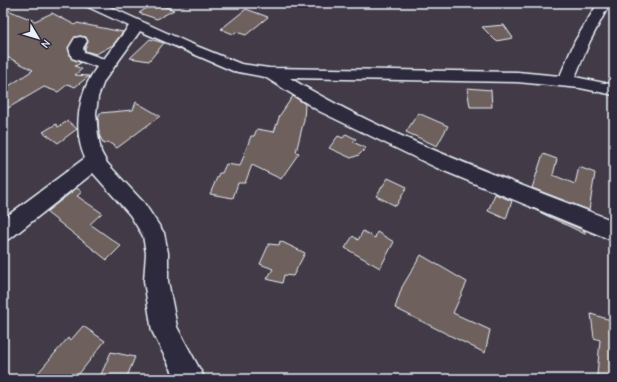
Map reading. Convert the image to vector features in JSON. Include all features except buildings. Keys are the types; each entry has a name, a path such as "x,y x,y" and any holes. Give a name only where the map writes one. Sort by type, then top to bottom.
{"street":[{"path":"91,3 238,68 269,73 517,76 566,81 614,90"},
{"path":"566,81 578,48 590,23 604,3"},
{"path":"138,25 96,80 87,112 90,141 92,152 100,168 137,209 153,233 157,254 156,281 165,331 191,379"},
{"path":"80,41 76,48 77,55 106,65"},
{"path":"269,73 325,107 415,149 614,231"},
{"path":"3,231 96,160"}]}
